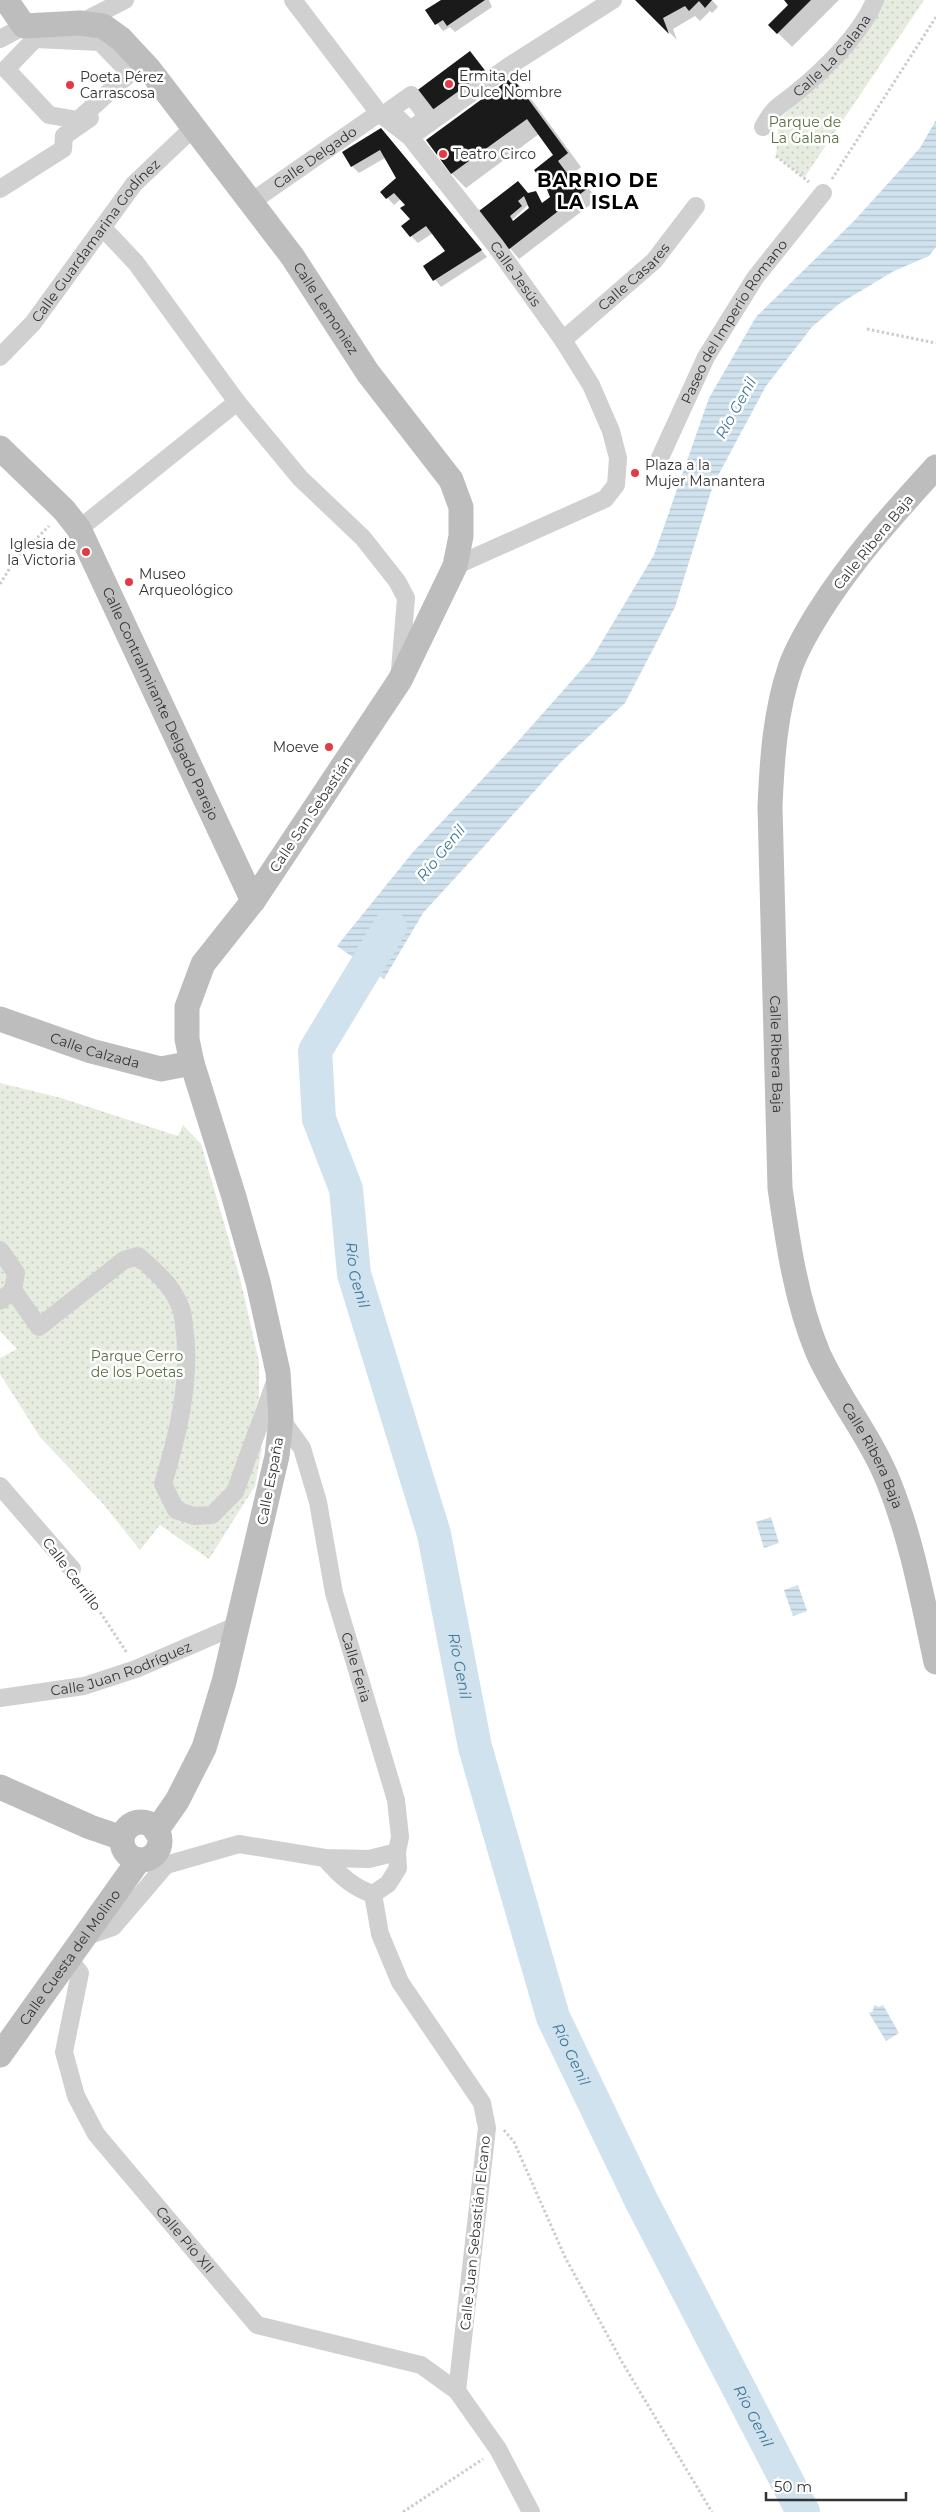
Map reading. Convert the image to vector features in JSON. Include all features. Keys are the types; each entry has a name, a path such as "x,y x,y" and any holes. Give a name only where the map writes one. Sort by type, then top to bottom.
{"street":[{"path":"6,0 29,33"},
{"path":"80,23 125,0"},
{"name":"Calle Jesús","path":"292,0 379,113 410,137 495,245 563,340 591,385 611,431 618,458 616,485 605,499 455,566"},
{"path":"410,137 508,66 613,0"},
{"name":"Calle La Galana","path":"763,127 773,109 798,91 843,47 870,12 874,0"},
{"name":"Calle Lemoniez","path":"29,33 80,23 104,26 121,39 148,69 292,256 368,374 451,480 461,507 461,536 455,566"},
{"path":"0,39 29,33 100,42 130,74 78,120 49,115 6,69 29,33"},
{"path":"0,69 64,136 63,149 0,189"},
{"path":"64,136 91,118 148,69"},
{"name":"Calle Delgado","path":"251,202 379,113"},
{"name":"Calle Guardamarina Godínez","path":"0,357 33,323 134,184 194,128"},
{"name":"Paseo del Imperio Romano","path":"659,460 710,349 754,278 823,192"},
{"name":"Calle Casares","path":"563,340 654,261 696,206"},
{"path":"103,228 136,263 237,402 300,478 363,538 397,581 406,598 400,680"},
{"path":"79,529 237,402"},
{"name":"Calle Contralmirante Delgado Parejo","path":"0,448 64,510 79,529 253,901"},
{"name":"Calle Ribera Baja","path":"936,467 875,534 840,579 810,626 791,664 780,706 772,756 770,807 780,1188 788,1248 800,1305 819,1354 889,1481 909,1540 936,1662"},
{"name":"Calle San Sebastián","path":"192,1064 186,1023 186,1008 203,964 253,901 400,680 455,566"},
{"name":"Calle Calzada","path":"0,1019 91,1051 161,1069 192,1064"},
{"name":"Calle España","path":"156,1831 177,1801 204,1748 224,1682 238,1626 277,1456 281,1419 278,1372 258,1282 234,1196 192,1064"},
{"path":"0,1250 16,1273 6,1296 39,1327 124,1260 138,1256 162,1278 181,1306 186,1338 185,1384 176,1441 163,1484 176,1510 194,1516 212,1515 235,1492 278,1372"},
{"name":"Calle Feria","path":"281,1419 302,1448 318,1502 334,1593 396,1800 400,1837 397,1852"},
{"name":"Calle Cerrillo","path":"0,1486 72,1569"},
{"name":"Calle Juan Rodríguez","path":"0,1698 84,1686 136,1669 238,1626"},
{"path":"0,1786 90,1827 122,1838"},
{"path":"140,1823 152,1826 156,1831 159,1842 155,1854 150,1858 138,1860 128,1855 122,1844 122,1838 129,1827 140,1823"},
{"path":"86,1936 113,1927 166,1865 239,1844 325,1858 369,1859 397,1852 398,1868 388,1884 373,1894 363,1891 337,1873 325,1858"},
{"name":"Calle Cuesta del Molino","path":"0,2055 138,1860"},
{"name":"Calle Juan Sebastián Elcano","path":"373,1894 380,1934 400,1982 482,2103 487,2128 457,2391"},
{"name":"Calle Pío XII","path":"69,1959 80,1973 64,2052 76,2096 96,2134 256,2325 421,2365 457,2391 498,2449 531,2512"}],"path":[{"path":"776,156 823,192 936,18"},
{"path":"867,329 936,343"},
{"path":"0,584 14,560 64,510"},
{"name":"Calle Cerrillo","path":"72,1569 111,1627 136,1669"},
{"path":"503,2129 514,2142 565,2257 622,2362 712,2512"},
{"path":"403,2512 498,2449"}],"green space":[{"name":"Parque de La Galana","path":"872,0 924,0 804,178 776,156 779,120 859,27"},
{"name":"Parque Cerro de los Poetas","path":"0,1083 61,1098 178,1136 183,1125 201,1144 240,1278 259,1362 259,1397 245,1442 262,1448 255,1486 209,1559 160,1525 140,1550 104,1505 40,1437 0,1374 0,1358 17,1349 0,1331"}],"water":[{"path":"936,120 936,247 929,256 894,271 839,304 812,327 766,386 713,485 675,607 625,703 563,760 423,913 384,979 337,946 413,852 512,748 592,658 654,555 709,398 756,317 854,221 920,148"},
{"path":"771,1517 779,1543 764,1548 756,1522"},
{"path":"798,1585 807,1611 793,1616 784,1590"},
{"path":"874,2005 879,2007 883,2005 899,2033 886,2041 869,2013 873,2011"}],"building":[{"path":"441,0 485,0 447,26 443,20 435,25 425,10"},
{"path":"635,0 712,0 705,8 699,1 689,11 685,6 663,18 669,34"},
{"path":"784,0 811,0 777,34 768,25 788,5"},
{"name":"Ermita del Dulce Nombre","path":"470,51 487,73 428,117 411,95"},
{"path":"512,77 568,153 558,161 572,180 581,179 588,188 508,250 479,211 518,181 528,193 536,191 542,203 550,197 546,187 534,170 553,155 527,119 451,174 426,140","holes":["524,196 529,208 513,221 510,216 522,206 518,201"]},
{"path":"381,128 482,250 433,281 423,266 445,251 426,226 410,237 401,226 410,219 400,208 405,205 394,193 386,199 380,192 396,178 380,150 351,167 342,152"}],"waterway":[{"name":"Río Genil","path":"390,927 315,1051 319,1119 346,1189 354,1274 434,1534 475,1747 553,2017 641,2200 803,2512"}],"place":[{"name":"Ermita del Dulce Nombre","path":"449,84"},
{"name":"Poeta Pérez Carrascosa","path":"70,85"},
{"name":"Teatro Circo","path":"443,154"},
{"name":"Plaza a la Mujer Manantera","path":"635,473"},
{"name":"Iglesia de la Victoria","path":"86,552"},
{"name":"Museo Arqueológico","path":"129,582"},
{"name":"Moeve","path":"329,747"}],"district":[{"name":"BARRIO DE LA ISLA","path":"598,191"}]}
